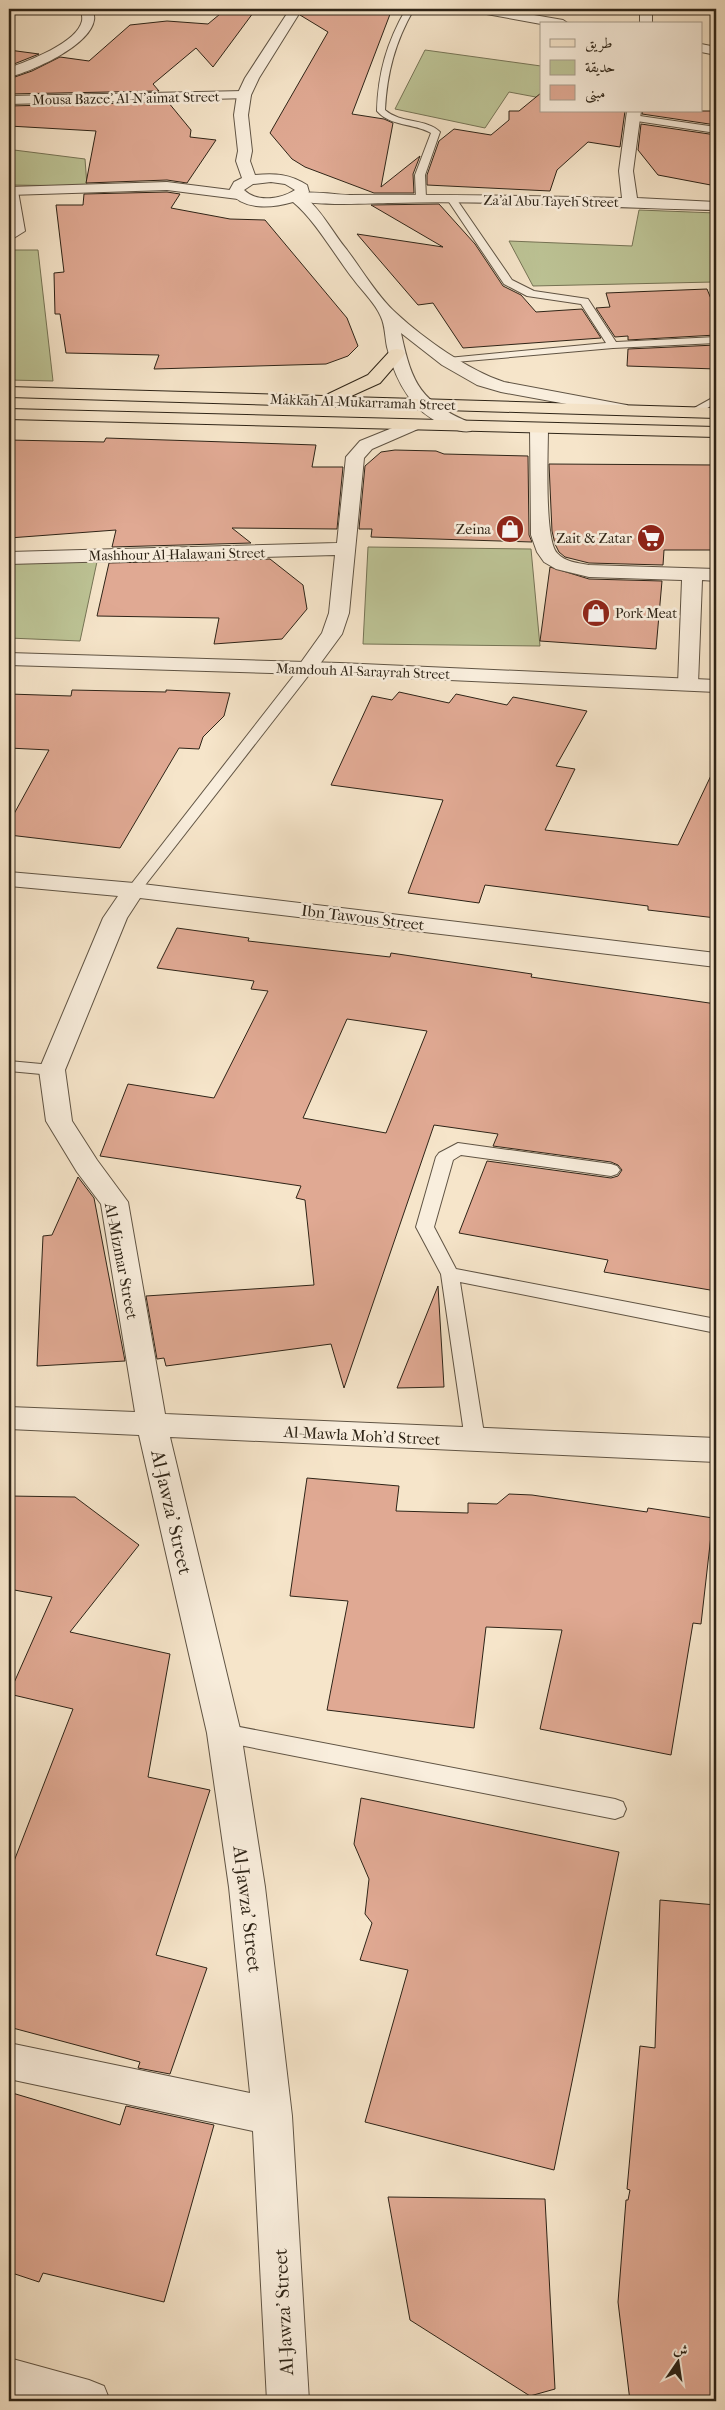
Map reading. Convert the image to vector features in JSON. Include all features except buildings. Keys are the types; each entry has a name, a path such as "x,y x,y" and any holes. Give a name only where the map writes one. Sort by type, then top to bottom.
{"main road":[{"path":"326,402 374,378 397,354"},
{"name":"Makkah Al-Mukarramah Street","path":"9,392 716,413"},
{"name":"Makkah Al-Mukarramah Street","path":"9,414 412,426 716,432"},
{"path":"620,430 716,439"}],"street":[{"path":"9,73 34,63 71,43 88,24 90,16 87,9"},
{"path":"296,9 252,78 244,95 241,115 245,151 243,186 254,200 276,202 298,192"},
{"path":"481,9 552,22"},
{"path":"646,22 647,9"},
{"path":"702,48 716,51"},
{"name":"Mousa Bazee' Al-N'aimat Street","path":"9,100 244,95"},
{"path":"630,202 626,171 634,115"},
{"path":"245,151 265,164 298,192 313,211 334,244 389,316 448,361 483,381 501,386 621,409"},
{"path":"11,191 168,186 243,186 281,178"},
{"name":"Za'al Abu Tayeh Street","path":"298,192 340,199 421,198 630,202 716,206"},
{"path":"276,202 334,244"},
{"path":"389,316 397,354 409,387 421,404 439,417 465,427"},
{"path":"307,668 332,634 339,612 355,457 366,445 412,426"},
{"path":"539,428 540,535 543,549 550,559 568,567 588,571 716,574"},
{"name":"Mashhour Al-Halawani Street","path":"9,558 344,550"},
{"path":"688,684 692,574"},
{"name":"Mamdouh Al-Sarayrah Street","path":"9,659 307,668 716,686"},
{"name":"Ibn Tawous Street","path":"9,879 134,890 716,960"},
{"path":"52,1070 115,918 134,890"},
{"name":"Al-Mizmar Street","path":"52,1070 59,1121 87,1166 114,1202 152,1425"},
{"name":"Al-Mawla Moh'd Street","path":"9,1418 716,1450"},
{"name":"Al-Jawza' Street","path":"152,1425 224,1733 246,1887 272,2116 288,2401"},
{"path":"9,2061 272,2116"},
{"path":"9,2379 89,2401"}],"lane":[{"path":"410,9 394,37 382,82 381,111 387,118 428,126 436,132 420,175 421,198"},
{"path":"634,115 716,130"},
{"path":"9,238 20,231 11,191"},
{"path":"452,199 508,282 531,294 584,301 613,345"},
{"path":"448,361 613,345 716,340"},
{"path":"693,412 716,399"},
{"path":"134,890 307,668"},
{"path":"9,1066 52,1070"},
{"path":"475,1440 450,1274 425,1227 446,1157 458,1149 611,1170"},
{"path":"450,1274 716,1326"},
{"path":"224,1733 615,1809"}],"green space":[{"path":"425,50 540,66 540,98 509,92 485,128 395,109"},
{"path":"9,135 14,150 85,159 87,186 9,185"},
{"path":"639,210 716,213 716,284 714,282 533,286 509,241 632,246"},
{"path":"9,250 38,250 53,381 9,380"},
{"path":"368,547 531,549 540,646 363,644"},
{"path":"98,557 80,641 9,638 9,559"}],"place":[{"name":"Zeina","path":"510,529"},
{"name":"Zait & Zatar","path":"651,538"},
{"name":"Pork Meat","path":"596,613"}]}
